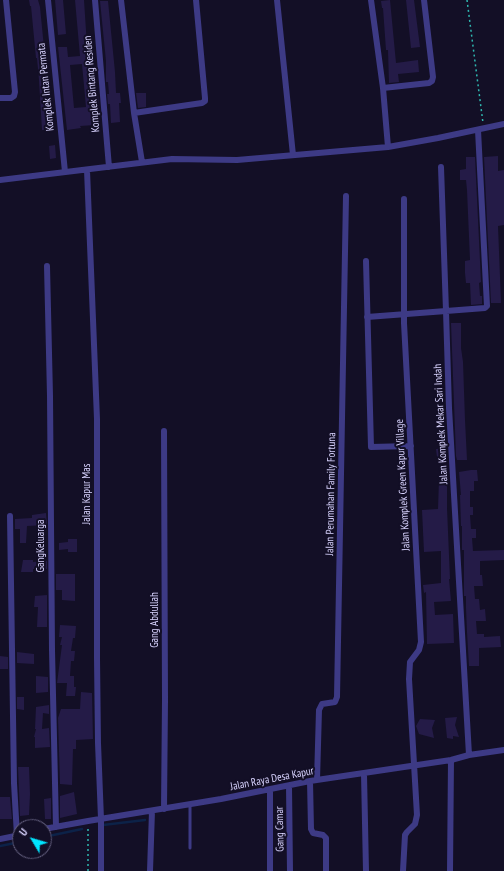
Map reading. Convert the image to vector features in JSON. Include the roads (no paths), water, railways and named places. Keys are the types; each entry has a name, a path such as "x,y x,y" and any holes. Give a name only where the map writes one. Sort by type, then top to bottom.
{"street":[{"path":"0,98 11,98 14,96 15,92 6,0"},
{"name":"Komplek Intan Permata","path":"48,0 65,172"},
{"name":"Komplek Bintang Residen","path":"95,0 108,167"},
{"path":"121,0 134,113 142,162"},
{"path":"134,113 202,103 205,101 206,98 196,0"},
{"path":"277,0 293,155"},
{"path":"371,0 383,88 388,147"},
{"path":"383,88 429,83 432,81 424,0"},
{"path":"0,180 172,159 237,160 388,147 504,124"},
{"path":"367,317 484,308 487,306 481,129"},
{"name":"Jalan Komplek Mekar Sari Indah","path":"441,167 450,430 469,755"},
{"name":"Jalan Kapur Mas","path":"86,170 97,419 97,674 101,871"},
{"name":"Jalan Perumahan Family Fortuna","path":"318,780 319,710 322,704 335,702 337,697 346,196"},
{"name":"Jalan Komplek Green Kapur Village","path":"403,871 405,836 415,824 417,815 409,679 410,662 419,650 421,642 405,315 404,199"},
{"path":"366,261 371,447 411,446"},
{"name":"GangKeluarga","path":"47,266 56,827"},
{"name":"Gang Abdullah","path":"164,431 166,700 164,809"},
{"path":"10,516 14,783 17,819"},
{"name":"Jalan Raya Desa Kapur","path":"52,828 164,809 310,781 364,774 504,750"},
{"path":"450,871 451,760"},
{"path":"364,774 366,871"},
{"path":"310,781 311,829 313,833 323,835 326,838 326,871"},
{"name":"Gang Camar","path":"289,786 290,871"},
{"path":"270,789 270,871"},
{"path":"150,871 152,811"},
{"path":"0,839 12,837"}],"lane":[{"path":"190,804 190,848"}],"waterway":[{"path":"103,825 145,820"},
{"path":"52,835 82,829"},
{"path":"0,846 12,844"}]}
